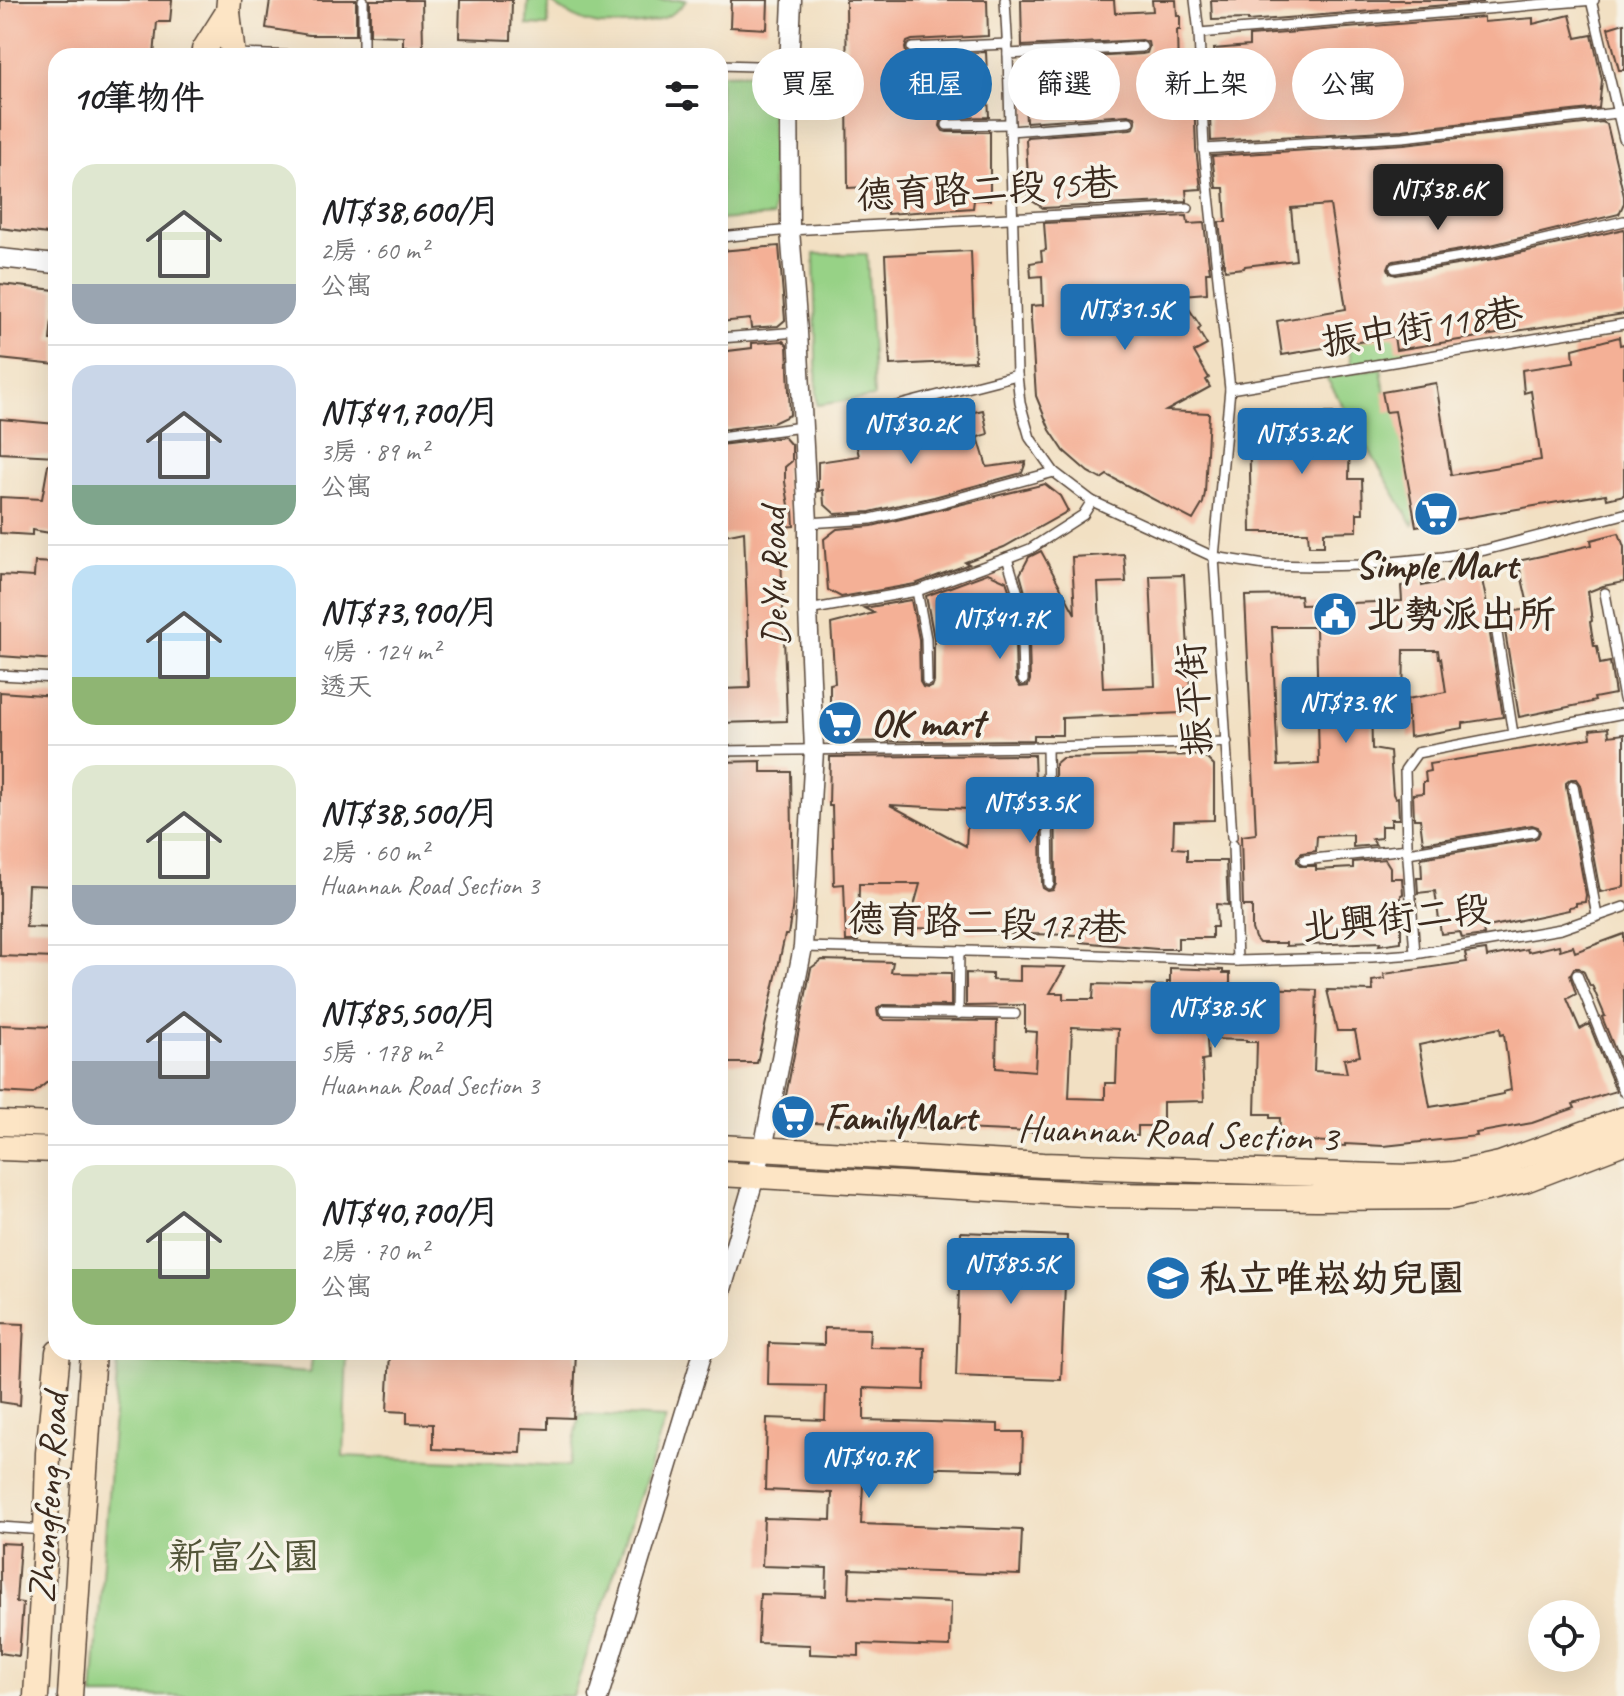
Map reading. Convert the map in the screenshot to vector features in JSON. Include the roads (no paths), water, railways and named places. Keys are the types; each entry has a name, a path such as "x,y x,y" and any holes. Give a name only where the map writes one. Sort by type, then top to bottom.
{"main road":[{"path":"229,3 232,48"},
{"path":"205,48 229,3"},
{"name":"Huannan Road Section 3","path":"728,1147 1043,1165 1409,1177 1454,1174 1500,1164 1624,1119"},
{"path":"0,1123 48,1125"},
{"name":"Huannan Road Section 3","path":"728,1174 1103,1195 1451,1197 1525,1180 1624,1142"},
{"path":"0,1148 48,1150"},
{"name":"Zhongfeng Road","path":"36,1696 48,1453 57,1360"},
{"name":"Zhongfeng Road","path":"70,1696 93,1360"},
{"path":"46,1530 82,1532"}],"street":[{"name":"DeYu Road","path":"790,48 792,0"},
{"name":"DeYu Road","path":"728,1269 763,1149 803,947 814,750 808,523 790,230 789,120"},
{"path":"0,258 48,263"},
{"path":"599,1696 701,1360"}],"lane":[{"path":"363,0 363,48"},
{"path":"992,49 1008,49 1005,0"},
{"name":"振平街","path":"1195,0 1204,149 1230,389 1214,557 1227,742 1237,961"},
{"path":"1199,33 1592,0 1621,111 1624,139"},
{"path":"1075,48 1142,47"},
{"path":"728,65 752,66"},
{"path":"1204,149 1403,137 1621,111"},
{"path":"1010,120 1020,403 1030,438 1054,472 1092,501 1214,557 1265,565 1360,565 1443,557 1485,550 1624,514"},
{"path":"947,125 1010,127 1129,122"},
{"name":"德育路二段95巷","path":"728,236 1188,208"},
{"path":"1395,268 1492,252 1624,221"},
{"name":"振中街118巷","path":"1230,389 1624,324"},
{"path":"728,337 798,332"},
{"path":"885,409 1017,375"},
{"path":"728,437 802,427"},
{"path":"808,523 871,519 1054,472"},
{"path":"808,610 917,591 1007,558 1030,549 1083,515 1092,501"},
{"path":"1007,558 1021,603 1023,680"},
{"path":"917,591 926,638 927,681"},
{"path":"1605,593 1624,699"},
{"path":"1494,614 1513,734"},
{"path":"0,675 48,678"},
{"path":"1415,954 1405,770 1417,753 1624,713"},
{"path":"728,751 1227,742"},
{"path":"1047,747 1049,884"},
{"path":"1573,786 1597,916"},
{"path":"1304,860 1533,832"},
{"name":"北興街二段","path":"1169,959 1237,961 1415,954 1561,929 1624,907"},
{"name":"德育路二段177巷","path":"803,947 1169,959"},
{"path":"958,1014 959,951"},
{"path":"1577,975 1624,1092"},
{"path":"884,1012 1015,1014"},
{"path":"0,1527 46,1530"}],"place":[{"name":"Simple Mart","path":"1436,514"},
{"name":"北勢派出所","path":"1335,614"},
{"name":"OK mart","path":"840,723"},
{"name":"FamilyMart","path":"793,1117"},
{"name":"私立唯崧幼兒園","path":"1168,1278"}],"park label":[{"name":"新富公園","path":"244,1556"}]}
